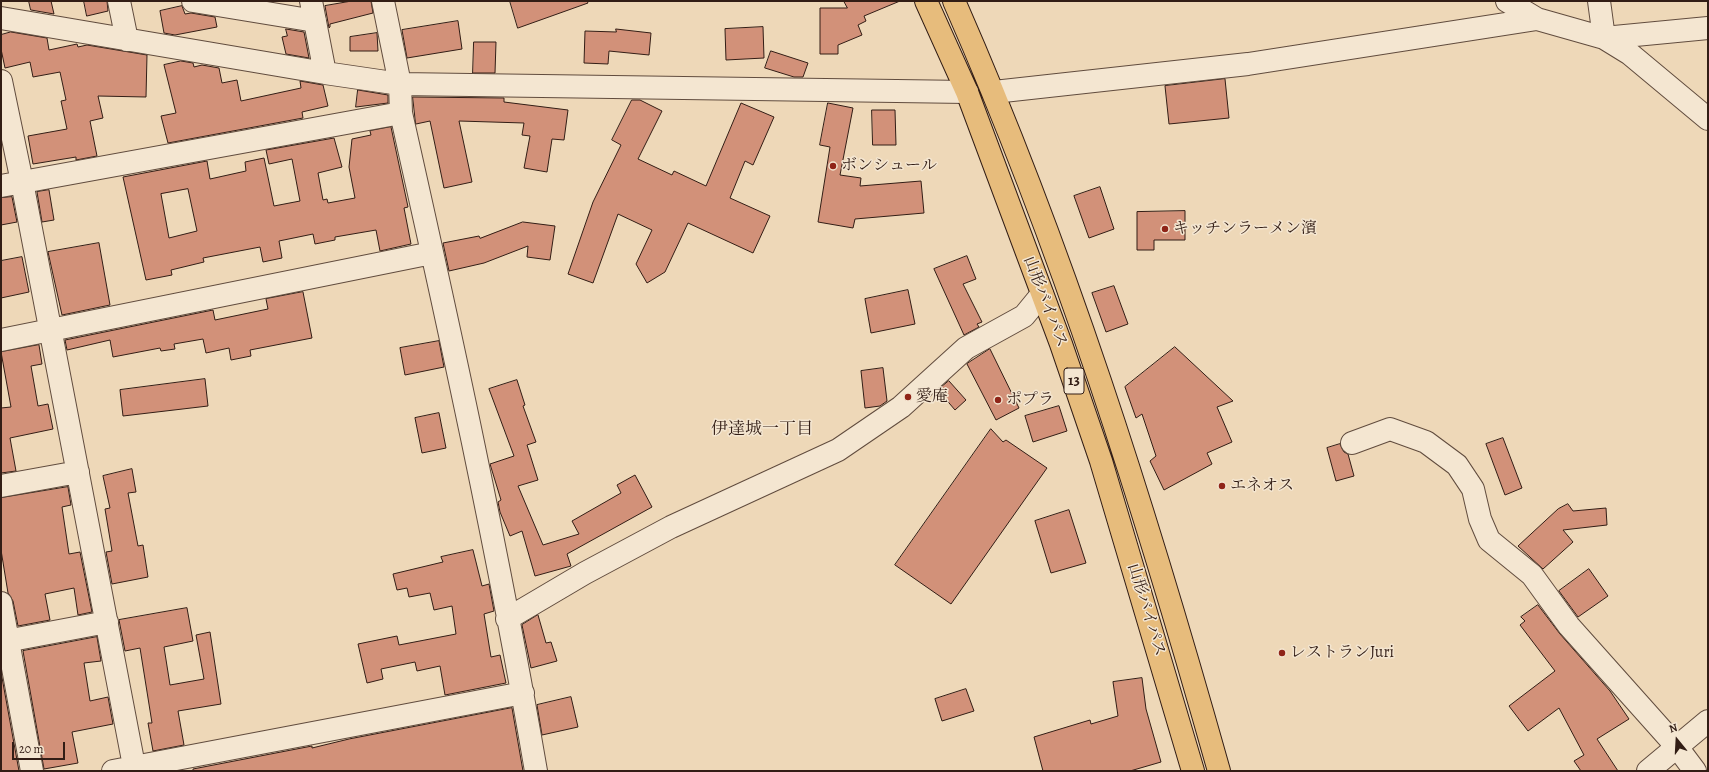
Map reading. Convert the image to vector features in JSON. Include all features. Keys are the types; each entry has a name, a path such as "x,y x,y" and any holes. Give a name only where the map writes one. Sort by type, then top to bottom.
{"highway":[{"name":"山形バイパス","path":"926,1 967,92 1061,344 1101,461 1193,771"},
{"name":"山形バイパス","path":"954,1 994,92 1052,242 1125,453 1176,616 1219,771"}],"lane":[{"path":"119,1 127,40"},
{"path":"192,1 313,11 325,73"},
{"path":"383,1 400,84 401,113 465,401 523,693 536,771"},
{"path":"1507,1 1537,20 1604,38 1630,54 1708,119"},
{"path":"1599,1 1604,38"},
{"path":"1,18 325,73 400,84 967,92"},
{"path":"994,92 1248,64 1537,20"},
{"path":"1604,38 1708,28"},
{"path":"1,81 22,182 135,769"},
{"path":"1,186 401,113"},
{"path":"1,340 432,253"},
{"path":"507,618 584,573 664,531 838,450 901,407 966,348 1024,316 1042,294"},
{"path":"1352,443 1390,429 1426,442 1457,465 1473,489 1480,519 1489,540 1532,575 1569,626 1677,747 1695,771"},
{"path":"1,486 78,472"},
{"path":"1,603 5,641 32,771"},
{"path":"5,641 107,622"},
{"path":"113,771 135,769 523,693"},
{"path":"1648,771 1708,721"}],"building":[{"path":"29,1 51,1 54,14 31,10"},
{"path":"84,1 107,1 108,11 87,16"},
{"path":"352,1 371,1 373,13 330,24 329,28 325,6"},
{"path":"510,1 587,1 588,3 518,28"},
{"path":"844,1 900,1 864,16 866,21 858,25 862,35 838,45 838,54 820,54 820,8 847,8"},
{"path":"182,6 185,14 191,13 215,17 217,27 175,35 164,33 160,11"},
{"path":"458,21 462,49 407,58 402,30"},
{"path":"763,27 764,58 726,60 725,29"},
{"path":"286,29 304,32 309,58 286,54 282,37 287,36"},
{"path":"616,29 651,33 649,55 609,51 608,64 584,63 585,31 616,32"},
{"path":"11,32 47,38 49,50 77,44 78,47 87,45 147,55 146,97 98,96 103,118 90,121 97,156 76,160 76,157 33,164 28,136 67,129 61,101 66,100 60,72 33,77 30,62 5,68 1,49 1,35"},
{"path":"377,33 378,51 350,51 350,37"},
{"path":"474,42 496,42 495,73 473,73"},
{"path":"771,51 808,63 803,77 794,77 765,68"},
{"path":"181,61 193,63 194,67 202,65 219,68 222,83 237,80 241,101 301,88 300,81 323,85 328,106 302,112 303,118 168,143 161,116 176,113 164,65"},
{"path":"1225,79 1229,118 1169,124 1165,86"},
{"path":"358,90 388,95 388,103 356,107"},
{"path":"413,97 504,98 504,102 568,110 564,140 552,139 547,172 524,168 530,136 522,135 524,123 459,121 472,182 444,188 430,121 416,124"},
{"path":"632,100 640,100 662,111 638,159 672,175 674,171 706,186 741,103 774,117 753,165 745,161 730,198 770,216 753,253 688,223 665,272 647,283 636,264 652,230 618,214 593,283 568,274 593,202 621,145 612,140"},
{"path":"828,103 853,108 840,175 861,178 860,186 921,181 924,213 855,219 853,228 818,222 830,147 820,145"},
{"path":"872,110 895,110 896,145 873,145"},
{"path":"391,127 408,207 404,208 411,244 380,251 376,230 335,237 335,240 315,244 313,234 279,241 282,258 263,262 260,247 203,258 204,262 171,270 172,275 146,280 123,177 207,161 210,179 246,171 245,162 264,158 274,206 300,201 292,159 269,164 266,150 334,138 342,167 318,173 323,200 327,199 328,203 355,198 349,167 352,139 371,135 370,131","holes":["188,189 197,231 169,238 161,194"]},
{"path":"1100,187 1114,229 1089,238 1074,196"},
{"path":"49,190 54,220 42,222 37,192"},
{"path":"12,197 17,222 1,225 1,198"},
{"path":"1185,211 1185,240 1154,240 1154,250 1137,250 1137,212"},
{"path":"523,222 555,226 550,260 527,257 528,246 484,263 449,271 443,243 479,236 480,238"},
{"path":"99,243 110,305 62,315 48,252"},
{"path":"967,256 976,279 963,284 982,322 977,324 979,327 964,335 934,269"},
{"path":"22,257 29,292 1,298 1,261"},
{"path":"1114,286 1128,324 1106,332 1092,293"},
{"path":"908,290 915,324 871,333 865,299"},
{"path":"303,292 312,338 250,350 251,356 231,360 229,348 206,353 203,339 174,344 175,349 161,351 160,348 113,357 110,340 67,350 65,340 213,310 215,320 268,309 266,299"},
{"path":"439,341 444,367 405,375 400,348"},
{"path":"39,345 42,364 31,366 38,406 48,404 53,429 10,438 16,471 1,473 1,408 11,407 1,352"},
{"path":"1175,347 1233,401 1217,407 1232,442 1207,453 1212,464 1164,490 1150,461 1156,456 1142,414 1136,418 1125,387"},
{"path":"990,349 1019,408 996,420 967,364"},
{"path":"883,368 887,401 880,406 865,408 861,371"},
{"path":"205,379 208,406 123,416 120,390"},
{"path":"517,380 525,405 523,406 536,442 527,445 538,480 518,486 543,545 579,534 572,521 621,493 617,485 635,475 652,507 567,554 571,566 535,576 522,531 510,536 500,512 498,502 501,500 490,464 514,456 489,389"},
{"path":"949,381 966,400 955,410 938,390"},
{"path":"1059,406 1067,431 1033,442 1025,416"},
{"path":"439,413 446,448 422,453 415,418"},
{"path":"991,429 1003,442 1006,440 1047,468 951,604 895,565"},
{"path":"1503,438 1522,488 1505,495 1486,444"},
{"path":"1340,444 1344,452 1348,454 1354,476 1336,481 1327,448"},
{"path":"132,469 136,492 128,493 138,546 143,545 148,577 112,584 106,552 112,551 105,509 110,508 103,476"},
{"path":"68,487 71,505 62,507 69,554 80,552 92,612 78,615 74,588 45,594 50,620 18,626 13,601 8,593 1,550 1,498"},
{"path":"1568,504 1573,511 1606,508 1607,525 1563,530 1573,542 1543,569 1518,546 1558,509"},
{"path":"1069,510 1086,563 1051,573 1035,521"},
{"path":"473,550 482,586 489,584 494,611 484,614 491,657 500,655 506,683 445,695 440,666 417,671 415,662 381,669 383,679 367,683 358,644 397,636 399,645 456,634 452,606 434,610 430,593 409,597 407,588 397,590 393,574 443,562 441,557"},
{"path":"1589,569 1608,596 1578,617 1559,591"},
{"path":"1538,605 1560,634 1610,691 1629,719 1597,739 1618,771 1581,771 1574,761 1584,755 1559,708 1528,731 1509,706 1555,671 1520,625 1525,621 1521,617"},
{"path":"187,608 193,641 164,647 170,685 204,679 196,635 210,632 221,704 178,711 184,745 153,751 148,723 152,723 140,648 125,651 119,620"},
{"path":"538,615 546,643 551,642 557,661 531,668 522,625"},
{"path":"97,637 101,661 84,663 90,701 108,697 113,724 72,732 78,763 44,769 23,651"},
{"path":"1,672 19,771 1,771"},
{"path":"1142,678 1146,709 1161,762 1130,771 1043,771 1034,737 1090,720 1091,724 1118,716 1113,682"},
{"path":"966,689 974,711 942,721 935,699"},
{"path":"571,697 578,727 542,735 537,705"},
{"path":"512,708 523,771 193,771 193,769 312,746 312,748 349,739"}],"place":[{"name":"ボンシュール","path":"833,166"},
{"name":"キッチンラーメン濱","path":"1165,229"},
{"name":"愛庵","path":"908,397"},
{"name":"ポプラ","path":"998,400"},
{"name":"エネオス","path":"1222,486"},
{"name":"レストランJuri","path":"1282,653"}],"district":[{"name":"伊達城一丁目","path":"762,430"}]}
